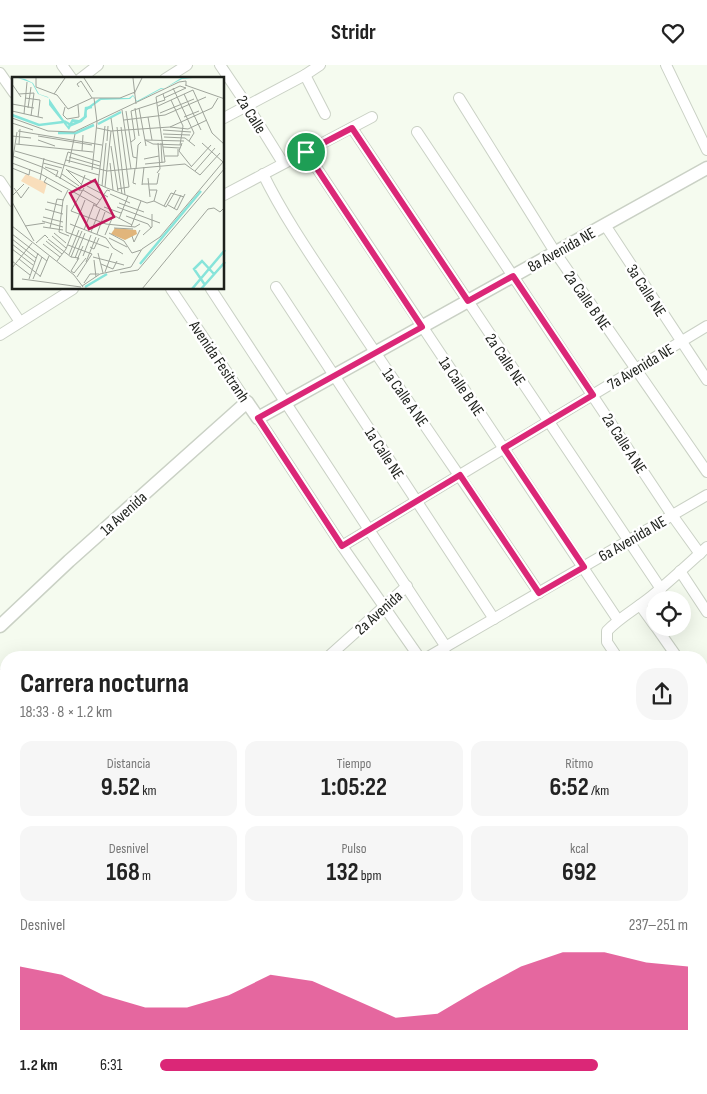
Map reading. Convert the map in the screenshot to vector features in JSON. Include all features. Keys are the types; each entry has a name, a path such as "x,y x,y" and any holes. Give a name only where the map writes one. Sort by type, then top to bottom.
{"street":[{"path":"62,65 71,77"},
{"path":"83,77 98,65"},
{"path":"168,77 186,65"},
{"name":"2a Calle","path":"220,65 283,163"},
{"path":"225,116 305,75 320,65"},
{"path":"666,65 707,150"},
{"path":"0,73 12,90"},
{"path":"305,75 325,114"},
{"name":"2a Calle B NE","path":"459,98 555,253 707,472"},
{"path":"225,194 372,117"},
{"name":"2a Calle NE","path":"352,128 661,589"},
{"name":"2a Calle A NE","path":"418,132 672,515 703,551"},
{"name":"1a Calle B NE","path":"306,152 618,620"},
{"name":"8a Avenida NE","path":"258,418 707,168"},
{"name":"1a Calle A NE","path":"263,174 278,204 375,353 539,593"},
{"path":"0,181 12,199"},
{"name":"3a Calle NE","path":"605,225 707,380"},
{"name":"1a Calle NE","path":"276,287 494,619"},
{"path":"0,335 70,290"},
{"name":"Avenida Fesitranh","path":"172,290 342,546 415,651"},
{"path":"213,290 446,647"},
{"path":"0,292 20,323"},
{"name":"7a Avenida NE","path":"342,546 707,326"},
{"name":"1a Avenida","path":"0,626 69,561 246,402"},
{"name":"6a Avenida NE","path":"439,651 707,495"},
{"path":"613,651 607,642 607,631 618,620 661,589 703,551"},
{"path":"680,571 707,612"},
{"name":"2a Avenida","path":"335,651 407,586"},
{"path":"640,605 646,613"},
{"path":"662,636 673,651"}],"route":[{"path":"352,128 468,301 513,276 593,395 504,448 584,567 539,593 460,475 342,546 258,418 422,327 306,152 352,128"}]}
